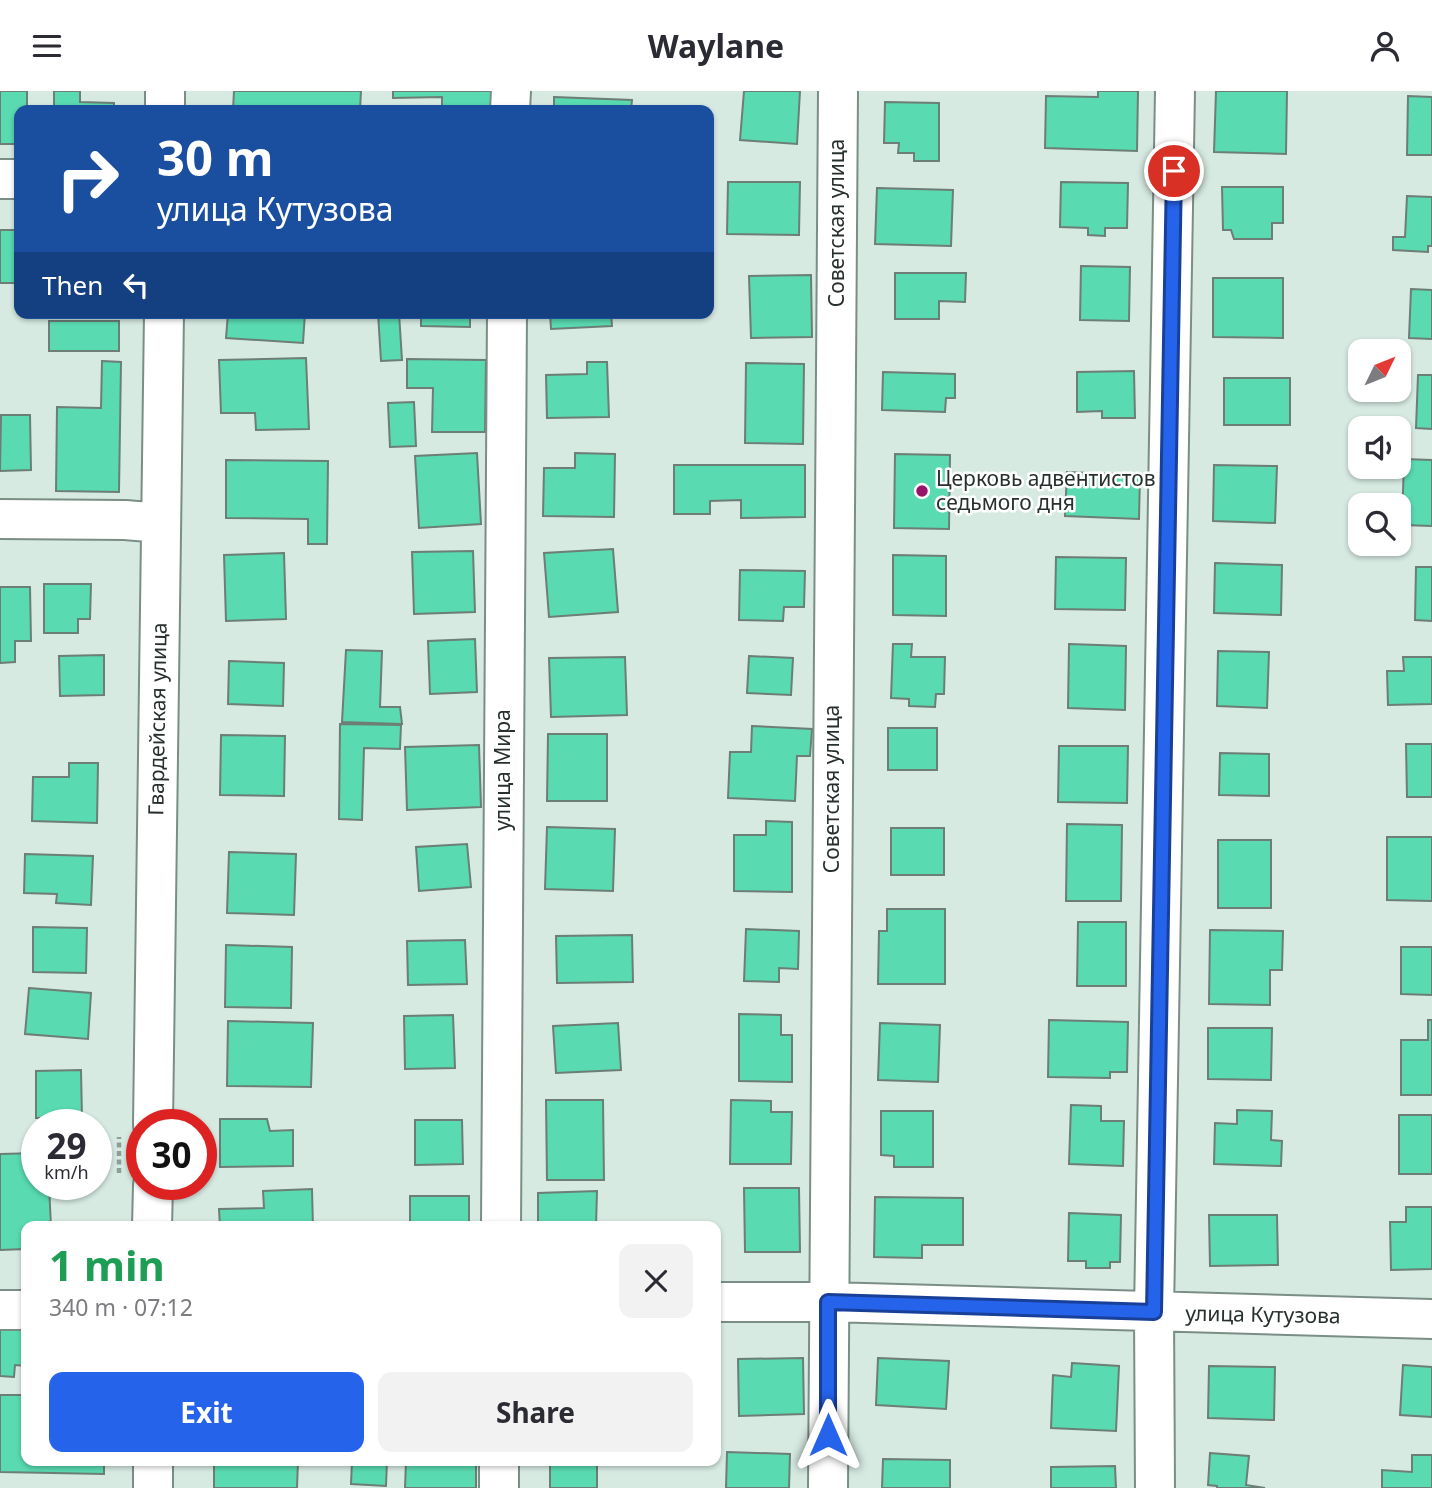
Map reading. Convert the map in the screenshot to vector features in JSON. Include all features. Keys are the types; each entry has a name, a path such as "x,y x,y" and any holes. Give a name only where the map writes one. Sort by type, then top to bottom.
{"street":[{"name":"Советская улица","path":"828,1488 838,91"},
{"path":"1155,1488 1154,1312 1175,91"},
{"name":"Гвардейская улица","path":"153,1109 164,319"},
{"name":"улица Мира","path":"501,1221 507,319"},
{"path":"0,519 125,520 161,523"},
{"path":"152,1221 153,1200"},
{"name":"улица Кутузова","path":"721,1302 828,1302 1432,1319"},
{"path":"0,1310 21,1310"},
{"path":"153,1466 153,1488"},
{"path":"499,1466 499,1488"}],"building":[{"path":"0,91 27,91 27,105 14,105 14,144 0,144"},
{"path":"54,91 80,91 80,102 114,103 114,105 54,105"},
{"path":"234,91 361,91 360,105 233,105"},
{"path":"393,91 501,91 501,105 442,105 442,97 393,98"},
{"path":"744,91 800,91 797,144 740,140"},
{"path":"1098,91 1138,91 1137,151 1045,148 1046,96 1098,97"},
{"path":"1216,91 1287,91 1286,154 1214,152"},
{"path":"1408,96 1432,97 1432,155 1407,155"},
{"path":"554,97 632,100 632,105 554,105"},
{"path":"885,102 939,103 939,161 914,161 914,153 898,153 899,143 884,143"},
{"path":"728,182 800,182 799,235 727,234"},
{"path":"1061,182 1128,183 1127,228 1105,228 1105,236 1088,235 1088,228 1060,227"},
{"path":"1222,187 1283,187 1283,223 1272,223 1272,239 1234,239 1231,230 1223,230"},
{"path":"877,188 953,190 951,246 875,244"},
{"path":"1407,196 1432,197 1432,246 1428,246 1428,252 1393,250 1393,237 1405,237"},
{"path":"0,230 14,230 14,283 0,283"},
{"path":"1081,266 1130,267 1129,321 1080,320"},
{"path":"895,273 966,273 965,302 939,301 939,319 895,319"},
{"path":"811,275 812,337 751,338 749,276"},
{"path":"1213,278 1283,278 1283,338 1213,337"},
{"path":"1411,289 1432,290 1432,339 1409,338"},
{"path":"228,319 305,319 303,343 226,338"},
{"path":"378,319 399,319 402,360 381,361"},
{"path":"421,319 470,319 470,327 421,326"},
{"path":"550,319 611,319 612,326 551,329"},
{"path":"49,321 119,321 119,351 49,351"},
{"path":"306,358 309,429 256,430 255,413 221,413 219,360"},
{"path":"407,359 486,360 485,432 432,432 433,388 407,388"},
{"path":"102,361 121,362 119,492 56,491 57,407 101,408"},
{"path":"587,362 607,362 609,417 547,418 546,375 587,374"},
{"path":"746,363 804,364 803,444 745,443"},
{"path":"1134,371 1135,418 1102,418 1102,411 1077,412 1077,372"},
{"path":"883,372 955,374 955,398 946,398 945,412 882,410"},
{"path":"1418,375 1432,375 1432,429 1416,428"},
{"path":"1224,378 1290,378 1290,425 1224,425"},
{"path":"414,402 416,446 390,447 388,403"},
{"path":"1,415 30,415 31,470 0,471"},
{"path":"477,453 481,524 419,528 415,456"},
{"path":"575,453 615,454 614,517 543,516 544,468 575,468"},
{"name":"Церковь адвентистов седьмого дня","path":"895,454 950,455 949,529 894,528"},
{"path":"1411,459 1432,460 1432,526 1411,525 1411,493 1403,493 1403,479 1411,479"},
{"path":"226,460 328,461 327,544 308,544 308,519 226,518"},
{"path":"674,465 805,465 805,517 741,518 741,500 710,501 710,514 674,514"},
{"path":"1214,465 1277,466 1275,523 1213,521"},
{"path":"1067,472 1140,475 1139,519 1065,516"},
{"path":"613,549 618,612 549,617 544,553"},
{"path":"473,551 475,612 414,614 412,552"},
{"path":"284,553 286,619 226,621 224,555"},
{"path":"893,555 946,556 946,616 893,615"},
{"path":"1056,557 1126,558 1125,610 1055,609"},
{"path":"1215,563 1282,565 1281,615 1214,613"},
{"path":"1416,567 1432,567 1432,621 1415,620"},
{"path":"740,570 805,571 804,607 784,607 783,621 739,620"},
{"path":"44,584 91,584 90,619 78,619 78,633 44,633"},
{"path":"0,587 30,587 31,641 15,641 15,662 0,663"},
{"path":"475,639 477,692 430,694 428,641"},
{"path":"893,644 912,644 911,657 945,657 944,694 936,694 935,707 909,706 909,699 891,698"},
{"path":"1069,644 1126,646 1125,710 1068,708"},
{"path":"346,650 382,651 380,707 400,707 402,724 342,722"},
{"path":"1218,651 1269,652 1267,708 1217,706"},
{"path":"104,655 104,695 60,696 59,656"},
{"path":"749,656 793,658 791,695 747,693"},
{"path":"625,657 627,715 551,717 549,658"},
{"path":"1403,657 1432,657 1432,704 1388,705 1387,671 1404,671"},
{"path":"229,661 284,663 283,706 228,704"},
{"path":"340,724 401,725 400,749 364,748 362,820 339,819"},
{"path":"752,726 812,729 810,756 797,756 795,801 728,798 730,752 751,752"},
{"path":"888,728 937,728 937,770 888,770"},
{"path":"548,734 607,734 607,801 547,801"},
{"path":"221,735 285,736 284,796 220,795"},
{"path":"1406,744 1432,744 1432,797 1407,797"},
{"path":"479,745 481,807 407,810 405,747"},
{"path":"1059,746 1128,746 1127,803 1058,802"},
{"path":"1220,753 1269,754 1269,796 1219,795"},
{"path":"69,763 98,763 97,823 32,821 33,777 69,777"},
{"path":"766,821 792,822 792,892 734,891 734,835 766,835"},
{"path":"1067,824 1122,825 1121,901 1066,901"},
{"path":"547,827 615,829 613,891 545,889"},
{"path":"891,828 944,828 944,875 891,875"},
{"path":"1387,837 1432,837 1432,901 1387,900"},
{"path":"1218,840 1271,840 1271,908 1218,908"},
{"path":"467,844 471,887 419,891 416,847"},
{"path":"229,852 296,854 294,915 227,913"},
{"path":"25,854 93,856 91,905 56,903 57,894 24,893"},
{"path":"887,909 945,909 945,984 878,984 879,931 887,931"},
{"path":"1078,922 1126,922 1126,986 1077,986"},
{"path":"33,927 87,928 86,973 33,972"},
{"path":"746,929 799,931 798,969 779,968 779,982 744,981"},
{"path":"1210,930 1283,931 1282,970 1270,970 1270,1005 1209,1004"},
{"path":"632,935 633,982 557,983 556,936"},
{"path":"465,940 467,984 408,985 407,941"},
{"path":"226,945 292,947 291,1008 225,1007"},
{"path":"1401,947 1432,947 1432,995 1401,994"},
{"path":"29,988 91,993 88,1039 25,1034"},
{"path":"739,1014 781,1015 781,1035 792,1035 792,1082 739,1081"},
{"path":"453,1015 455,1068 405,1069 404,1016"},
{"path":"1049,1020 1128,1022 1127,1072 1110,1072 1110,1078 1048,1077"},
{"path":"1428,1020 1432,1020 1432,1095 1401,1095 1401,1040 1428,1040"},
{"path":"228,1021 313,1023 311,1087 227,1086"},
{"path":"618,1023 621,1070 556,1073 553,1026"},
{"path":"880,1023 940,1025 938,1082 878,1080"},
{"path":"1208,1028 1272,1028 1271,1080 1208,1079"},
{"path":"81,1070 82,1109 36,1109 36,1071"},
{"path":"546,1100 603,1100 604,1180 547,1180"},
{"path":"731,1100 771,1101 771,1112 792,1112 791,1164 730,1164"},
{"path":"1071,1105 1101,1106 1101,1121 1124,1121 1123,1166 1069,1164"},
{"path":"1237,1110 1272,1111 1271,1140 1282,1141 1281,1166 1214,1164 1215,1123 1237,1124"},
{"path":"881,1111 933,1111 933,1167 894,1167 894,1156 881,1155"},
{"path":"1399,1115 1432,1115 1432,1174 1399,1174"},
{"path":"220,1119 267,1119 270,1131 293,1130 293,1166 220,1167"},
{"path":"415,1120 462,1120 463,1164 415,1165"},
{"path":"21,1153 21,1200 50,1200 51,1221 21,1221 21,1249 0,1250 0,1154"},
{"path":"744,1188 799,1188 800,1252 745,1252"},
{"path":"312,1189 313,1221 220,1221 219,1209 264,1208 263,1191"},
{"path":"597,1191 596,1221 538,1221 538,1193"},
{"path":"410,1196 469,1196 469,1221 410,1221"},
{"path":"875,1197 963,1198 963,1245 922,1245 922,1258 874,1257"},
{"path":"1406,1207 1432,1207 1432,1269 1391,1270 1390,1222 1406,1222"},
{"path":"1069,1213 1121,1215 1120,1262 1110,1262 1110,1268 1086,1268 1086,1261 1068,1261"},
{"path":"1209,1215 1277,1215 1278,1265 1210,1266"},
{"path":"0,1327 21,1329 21,1366 15,1365 14,1377 0,1376"},
{"path":"803,1358 804,1414 739,1416 738,1359"},
{"path":"878,1358 949,1361 946,1409 876,1405"},
{"path":"1072,1363 1119,1366 1116,1431 1051,1428 1053,1375 1071,1377"},
{"path":"1403,1365 1432,1367 1432,1417 1400,1415"},
{"path":"1209,1366 1275,1367 1274,1420 1208,1418"},
{"path":"0,1395 21,1395 21,1466 104,1466 104,1474 0,1472"},
{"path":"727,1452 790,1454 789,1488 726,1488"},
{"path":"1210,1453 1249,1456 1246,1485 1265,1488 1217,1488 1208,1485"},
{"path":"1412,1455 1432,1455 1432,1488 1382,1488 1382,1470 1412,1472"},
{"path":"883,1459 950,1460 950,1488 882,1488"},
{"path":"214,1466 298,1466 297,1488 214,1488"},
{"path":"352,1466 387,1466 386,1486 351,1484"},
{"path":"406,1466 476,1466 476,1488 405,1488"},
{"path":"550,1466 597,1466 597,1488 550,1488"},
{"path":"1115,1466 1116,1488 1051,1488 1051,1467"}],"place":[{"name":"Церковь адвентистов седьмого дня","path":"922,491"}],"route":[{"path":"828,1435 828,1302 1154,1312 1174,171"}]}
